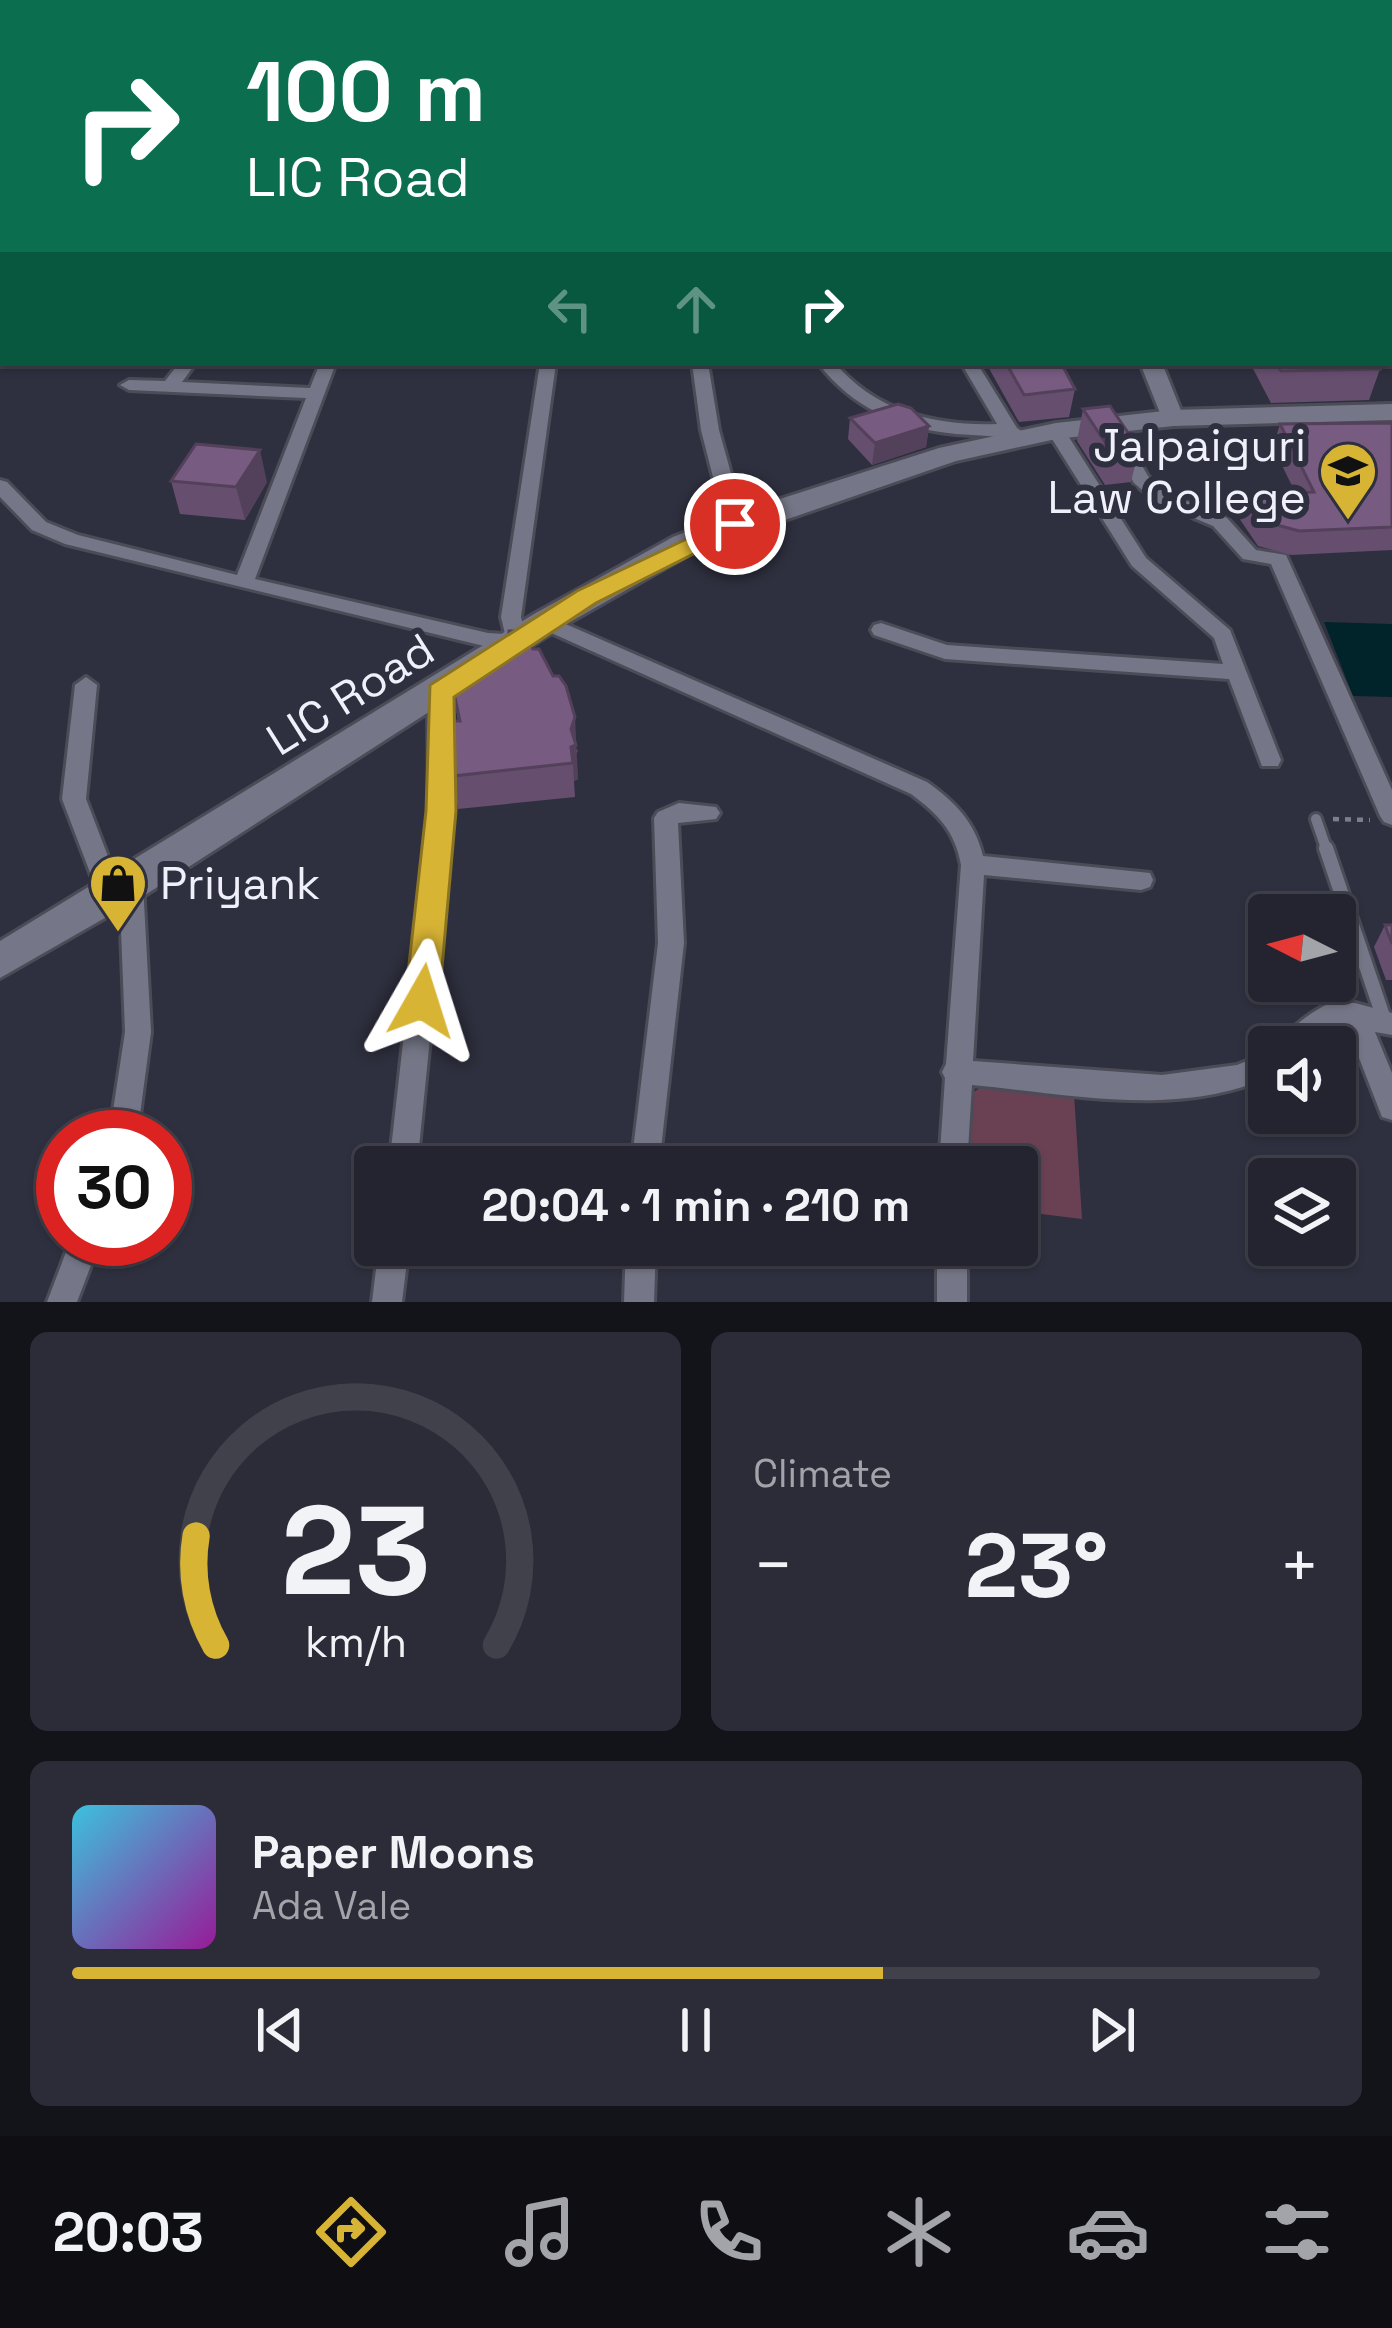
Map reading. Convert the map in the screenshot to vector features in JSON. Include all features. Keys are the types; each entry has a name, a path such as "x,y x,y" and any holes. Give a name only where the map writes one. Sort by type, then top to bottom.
{"main road":[{"name":"LIC Road","path":"0,961 121,891 531,631 684,544 1014,433 1119,422 1169,407 1392,412"}],"street":[{"path":"170,387 186,366"},
{"path":"245,580 327,366"},
{"path":"548,366 511,617 531,631 919,788 954,813 969,835 973,865 954,1146"},
{"path":"700,366 710,430 735,524"},
{"path":"828,366 847,389 886,411 951,428 1014,433"},
{"path":"971,366 1014,433"},
{"path":"1152,366 1169,407"},
{"path":"129,386 317,393"},
{"path":"1119,422 1150,488 1220,523 1250,555 1280,560 1382,818"},
{"path":"1056,431 1139,562 1211,622 1238,672 1270,760"},
{"path":"0,486 39,526 72,540 488,640 531,631"},
{"path":"881,630 945,652 1238,672"},
{"path":"86,685 74,799 121,891 138,1031 127,1110"},
{"path":"405,1146 441,811 440,692"},
{"path":"647,1146 671,943 667,818 679,812 708,813"},
{"path":"973,865 1141,880"},
{"path":"1318,1026 1334,1013 1388,1023"},
{"path":"1354,1014 1392,1108"},
{"path":"956,1072 1168,1086 1223,1084 1248,1073"},
{"path":"62,1302 76,1266"},
{"path":"386,1302 391,1266"},
{"path":"639,1302 640,1266"},
{"path":"952,1266 952,1302"}],"lane":[{"path":"1316,819 1388,1023"}],"path":[{"path":"1316,819 1382,818"}],"shaded area":[{"path":"1324,622 1392,624 1392,697 1353,696"},
{"path":"984,1085 1074,1094 1082,1219 1038,1214 1038,1146 965,1146 964,1099"}],"building":[{"path":"1008,366 1063,366 1075,389 1024,395"},
{"path":"1278,366 1380,369 1281,371"},
{"path":"898,404 911,408 929,426 875,443 850,418"},
{"path":"1110,406 1139,449 1112,453 1083,409"},
{"path":"1392,423 1392,527 1299,531 1266,522 1247,494 1314,492 1280,424"},
{"path":"196,444 260,450 236,487 171,481"},
{"path":"509,631 526,631 533,649 539,649 553,676 559,676 566,686 575,717 573,763 453,776 451,736 454,721 460,721 451,679 477,662 495,659 493,652 508,649"}],"place":[{"name":"Jalpaiguri Law College","path":"1348,522"},
{"name":"Priyank","path":"118,934"}],"route":[{"path":"422,1001 441,811 440,692 586,597 684,544 735,524"}]}
